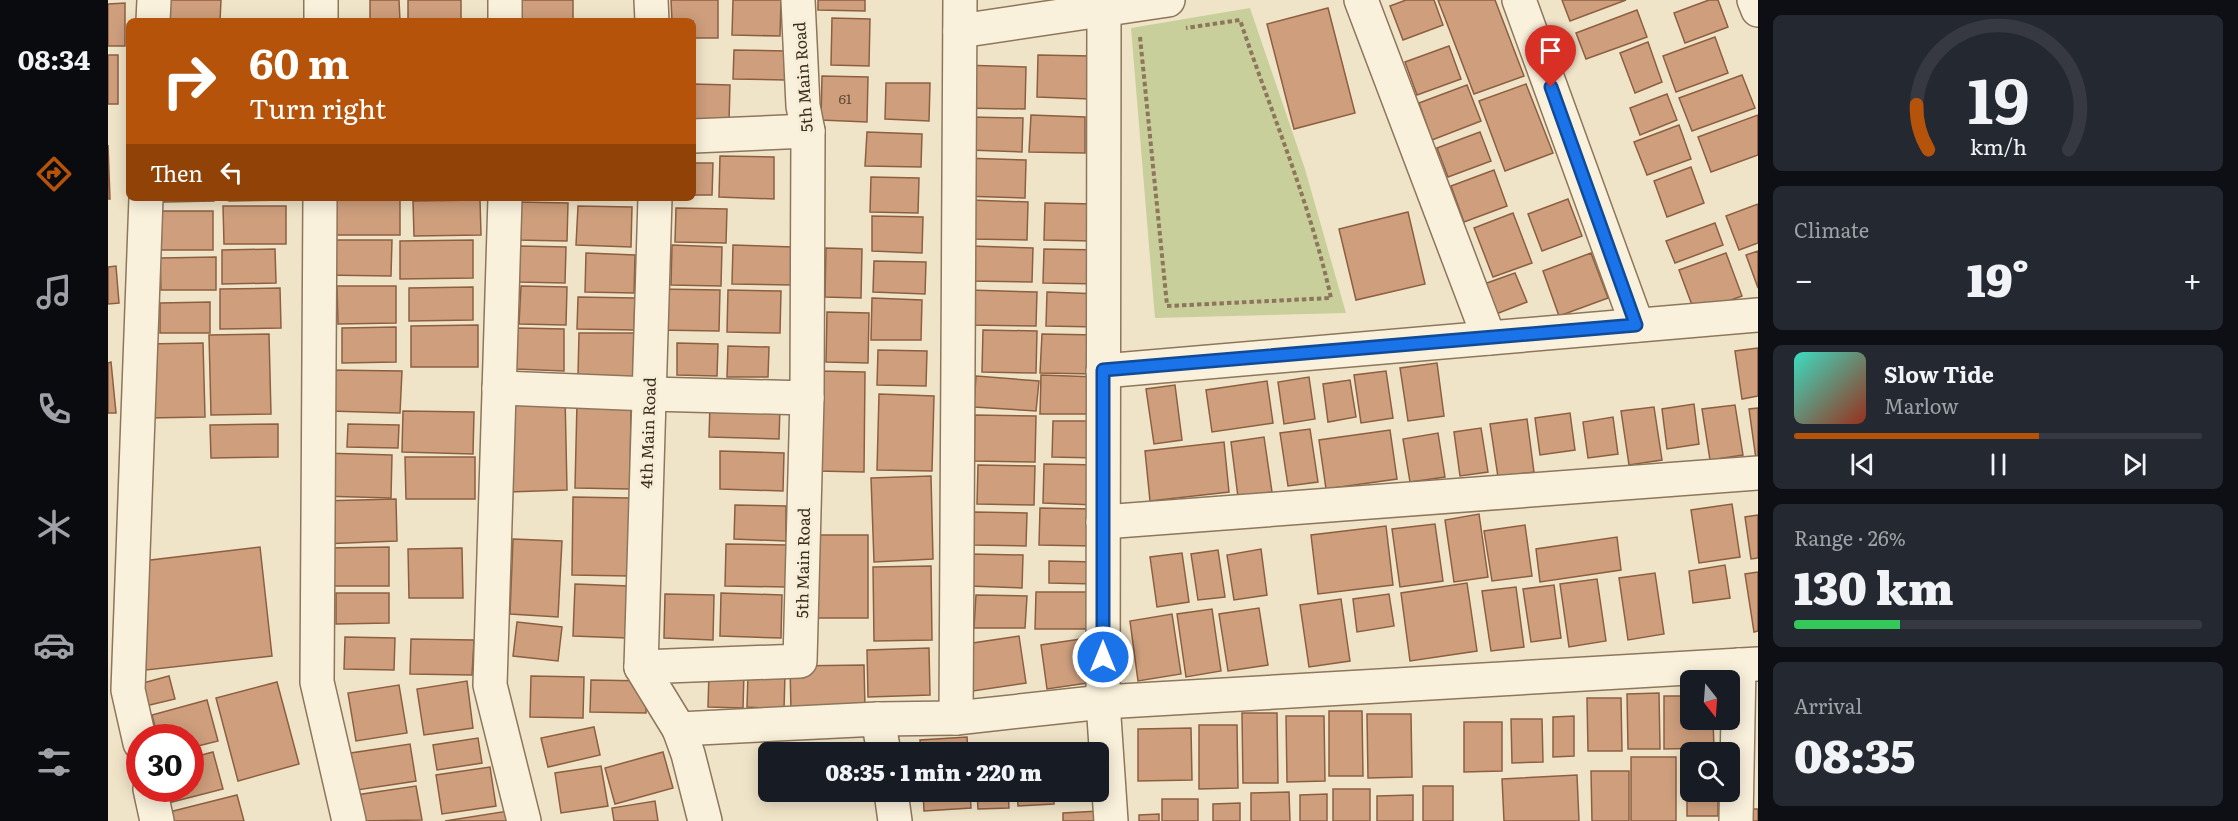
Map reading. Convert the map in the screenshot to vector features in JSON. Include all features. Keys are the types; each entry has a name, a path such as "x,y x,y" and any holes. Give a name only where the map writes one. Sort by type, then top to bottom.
{"street":[{"path":"153,18 154,0"},
{"path":"321,0 321,18"},
{"path":"505,0 505,18"},
{"path":"651,0 652,18"},
{"name":"5th Main Road","path":"641,667 800,661 807,398 808,131 803,106 798,0"},
{"path":"956,718 960,15 1104,10 1168,0"},
{"path":"1361,0 1489,338"},
{"path":"1520,0 1636,325"},
{"path":"1754,0 1758,10"},
{"path":"1104,10 1103,702 1111,821"},
{"path":"696,136 808,131"},
{"path":"136,724 128,690 146,201"},
{"path":"320,201 317,682 349,821"},
{"path":"505,201 490,685 524,821"},
{"name":"4th Main Road","path":"641,667 655,201"},
{"path":"1103,370 1758,315"},
{"path":"499,388 807,398"},
{"path":"1103,522 1758,473"},
{"path":"679,729 878,719 956,718 1103,702 1749,665 1736,821"},
{"path":"641,667 679,729 688,754 705,821"},
{"path":"878,719 882,742"},
{"path":"153,802 157,821"},
{"path":"892,802 895,821"}],"path":[{"path":"1140,34 1167,306 1331,298 1324,265 1296,178 1240,20 1185,28"}],"green space":[{"path":"1250,8 1305,169 1346,313 1155,318 1131,28"}],"building":[{"path":"160,0 221,0 220,18 159,18"},
{"path":"370,0 399,0 400,18 370,18"},
{"path":"408,0 461,0 461,18 408,18"},
{"path":"516,0 573,0 573,18 517,18"},
{"path":"671,0 718,0 718,38 696,38 696,18 672,18"},
{"path":"733,0 781,0 780,36 732,35"},
{"path":"818,0 865,0 865,11 818,10"},
{"path":"1406,0 1434,0 1443,25 1403,40 1390,6"},
{"path":"1438,0 1495,0 1524,76 1474,94"},
{"path":"1562,0 1626,0 1570,21"},
{"path":"1709,0 1718,0 1728,27 1685,43 1674,13"},
{"path":"125,3 125,46 108,46 108,4"},
{"path":"1328,8 1355,113 1294,129 1267,24"},
{"path":"1637,10 1647,37 1586,59 1576,33"},
{"path":"832,18 870,19 869,66 831,65"},
{"path":"1715,37 1728,73 1676,92 1663,56"},
{"path":"1648,42 1662,82 1635,93 1620,53"},
{"path":"1449,46 1461,79 1417,95 1405,62"},
{"path":"734,50 785,51 785,80 733,79"},
{"path":"108,55 118,55 118,104 108,104"},
{"path":"1038,55 1091,56 1090,99 1037,97"},
{"path":"962,65 1026,67 1025,109 961,108"},
{"path":"1742,75 1755,108 1692,131 1679,98"},
{"path":"822,76 868,77 867,122 821,120"},
{"path":"886,83 930,83 929,121 885,119"},
{"path":"696,84 730,85 729,121 696,120"},
{"path":"1526,84 1553,153 1505,171 1479,101"},
{"path":"1467,85 1481,121 1432,140 1419,103"},
{"path":"1667,94 1677,120 1640,135 1630,108"},
{"path":"1031,115 1085,117 1085,153 1029,152"},
{"path":"1758,115 1758,155 1711,172 1698,137"},
{"path":"970,117 1023,118 1022,152 969,150"},
{"path":"1679,125 1691,159 1647,175 1634,142"},
{"path":"867,132 922,134 921,167 865,166"},
{"path":"1480,132 1491,161 1448,177 1437,148"},
{"path":"108,145 110,199 108,199"},
{"path":"720,156 774,157 774,199 719,197"},
{"path":"962,158 1026,160 1025,198 961,196"},
{"path":"696,163 713,163 712,195 696,195"},
{"path":"1691,167 1704,203 1667,217 1654,181"},
{"path":"1494,170 1507,206 1464,222 1451,186"},
{"path":"871,177 919,178 918,213 870,212"},
{"path":"1568,199 1582,236 1542,251 1528,214"},
{"path":"971,200 1028,202 1027,240 970,239"},
{"path":"164,201 214,201 164,202"},
{"path":"327,201 400,201 400,235 327,235"},
{"path":"413,201 480,201 481,235 414,236"},
{"path":"518,202 568,203 567,241 517,240"},
{"path":"1045,203 1094,204 1093,241 1044,240"},
{"path":"1758,204 1758,243 1739,250 1726,216"},
{"path":"223,206 286,206 286,244 224,244"},
{"path":"578,206 632,207 631,247 576,245"},
{"path":"676,208 727,209 726,243 675,242"},
{"path":"148,211 213,211 213,250 148,250"},
{"path":"1408,212 1425,284 1356,300 1339,229"},
{"path":"1513,213 1532,263 1493,277 1474,228"},
{"path":"872,216 923,217 922,253 872,251"},
{"path":"1715,223 1723,245 1675,263 1666,241"},
{"path":"322,240 392,240 391,276 322,275"},
{"path":"473,240 473,278 400,279 400,241"},
{"path":"672,245 722,247 721,286 671,285"},
{"path":"733,245 793,247 792,285 732,284"},
{"path":"520,246 566,247 565,283 519,282"},
{"path":"970,246 1033,248 1032,282 969,281"},
{"path":"826,248 862,249 861,298 825,297"},
{"path":"275,249 276,283 222,284 222,250"},
{"path":"1044,249 1101,250 1100,284 1043,283"},
{"path":"1758,251 1758,288 1746,255"},
{"path":"586,253 635,255 634,293 585,292"},
{"path":"1591,253 1608,298 1559,316 1543,271"},
{"path":"1726,253 1742,296 1695,313 1679,270"},
{"path":"216,257 216,290 161,290 160,258"},
{"path":"874,261 926,262 925,294 873,292"},
{"path":"116,266 119,303 108,304 108,267"},
{"path":"1515,273 1527,302 1496,314 1484,284"},
{"path":"337,286 396,286 396,323 338,324"},
{"path":"521,286 567,287 566,325 519,324"},
{"path":"473,287 473,320 409,321 409,288"},
{"path":"280,288 281,328 220,329 220,289"},
{"path":"657,289 720,290 719,331 656,330"},
{"path":"728,290 781,291 780,333 727,332"},
{"path":"969,290 1037,292 1036,326 968,325"},
{"path":"1047,292 1100,294 1099,327 1046,326"},
{"path":"578,297 635,298 634,330 577,329"},
{"path":"872,298 922,300 921,340 871,340"},
{"path":"210,302 210,333 160,333 160,303"},
{"path":"827,312 869,313 868,363 826,362"},
{"path":"478,325 478,367 411,367 411,326"},
{"path":"396,327 396,362 342,363 342,328"},
{"path":"517,328 564,329 564,371 516,369"},
{"path":"983,330 1037,331 1036,373 982,372"},
{"path":"579,333 634,333 633,377 578,376"},
{"path":"269,334 271,414 211,415 209,335"},
{"path":"1042,334 1097,335 1096,374 1040,373"},
{"path":"203,343 205,417 147,418 145,344"},
{"path":"677,343 718,344 717,376 677,375"},
{"path":"728,346 769,347 768,377 727,377"},
{"path":"1758,348 1758,396 1742,399 1735,351"},
{"path":"878,350 927,351 926,386 877,385"},
{"path":"111,362 116,413 108,413 108,363"},
{"path":"1437,363 1444,416 1408,421 1400,368"},
{"path":"329,370 402,371 400,413 328,411"},
{"path":"818,371 865,372 864,472 817,471"},
{"path":"1386,371 1393,418 1361,423 1354,375"},
{"path":"1041,375 1097,377 1096,414 1040,414"},
{"path":"976,376 1039,381 1036,411 974,407"},
{"path":"1309,377 1315,419 1284,424 1278,382"},
{"path":"1350,380 1356,417 1328,422 1323,384"},
{"path":"1267,381 1273,423 1212,432 1206,390"},
{"path":"1175,385 1182,440 1154,444 1146,389"},
{"path":"879,394 934,396 932,471 877,470"},
{"path":"565,395 567,490 506,492 504,396"},
{"path":"577,402 631,403 630,489 575,488"},
{"path":"710,404 780,406 779,439 709,437"},
{"path":"1694,404 1699,444 1667,449 1662,409"},
{"path":"1735,405 1743,455 1710,460 1702,409"},
{"path":"1654,407 1662,460 1629,465 1621,411"},
{"path":"1758,408 1758,459 1756,459 1749,409"},
{"path":"403,411 474,412 473,454 402,452"},
{"path":"1570,413 1575,450 1540,455 1535,418"},
{"path":"975,415 1036,416 1035,462 974,461"},
{"path":"1613,417 1618,454 1588,458 1583,422"},
{"path":"1527,419 1534,472 1498,477 1490,424"},
{"path":"1053,421 1099,421 1098,458 1052,457"},
{"path":"278,424 278,457 211,458 210,425"},
{"path":"348,424 399,425 398,448 347,447"},
{"path":"1481,428 1488,472 1460,476 1454,432"},
{"path":"1310,429 1318,482 1288,486 1280,433"},
{"path":"1390,430 1397,479 1326,489 1319,440"},
{"path":"1438,433 1445,477 1410,482 1403,439"},
{"path":"1264,437 1272,492 1238,497 1231,442"},
{"path":"1224,442 1229,492 1150,501 1145,451"},
{"path":"720,451 784,453 783,491 720,489"},
{"path":"321,453 392,455 391,498 320,496"},
{"path":"405,457 475,457 475,499 406,499"},
{"path":"1044,464 1098,465 1096,505 1043,503"},
{"path":"978,465 1035,466 1034,505 977,504"},
{"path":"931,476 933,559 874,562 871,478"},
{"path":"573,497 630,498 629,576 572,575"},
{"path":"396,499 397,541 321,544 320,501"},
{"path":"1732,504 1740,557 1699,563 1691,510"},
{"path":"735,505 786,506 786,541 734,539"},
{"path":"1040,508 1093,509 1092,546 1039,545"},
{"path":"974,512 1027,513 1026,546 973,545"},
{"path":"1479,514 1488,577 1454,582 1445,520"},
{"path":"1758,515 1758,558 1751,559 1745,517"},
{"path":"1435,524 1443,581 1400,587 1392,529"},
{"path":"1525,525 1532,576 1492,581 1484,531"},
{"path":"1386,526 1393,585 1318,594 1311,535"},
{"path":"811,535 868,535 868,618 811,618"},
{"path":"1617,537 1621,570 1540,582 1536,549"},
{"path":"513,539 562,541 558,617 510,614"},
{"path":"726,544 788,545 787,587 725,586"},
{"path":"260,547 272,656 146,670 134,562"},
{"path":"389,547 389,586 326,586 326,548"},
{"path":"462,548 463,598 409,598 408,549"},
{"path":"1261,549 1267,595 1234,600 1227,555"},
{"path":"1218,550 1225,597 1198,600 1191,554"},
{"path":"1182,553 1189,602 1157,607 1150,557"},
{"path":"970,554 1023,555 1022,588 969,586"},
{"path":"1049,561 1097,562 1096,584 1049,583"},
{"path":"1725,565 1730,598 1693,603 1689,571"},
{"path":"931,566 932,640 874,641 873,567"},
{"path":"1758,572 1758,631 1754,632 1745,574"},
{"path":"1655,573 1664,634 1628,640 1619,578"},
{"path":"1597,579 1606,641 1569,647 1560,584"},
{"path":"1467,583 1477,651 1410,661 1401,593"},
{"path":"575,584 628,586 627,638 573,636"},
{"path":"1554,585 1561,638 1531,642 1523,589"},
{"path":"1516,587 1524,647 1491,651 1482,591"},
{"path":"1036,592 1089,592 1088,629 1035,629"},
{"path":"336,593 389,593 389,623 336,624"},
{"path":"721,593 782,595 781,638 720,636"},
{"path":"665,594 714,595 713,640 664,638"},
{"path":"1389,594 1394,626 1357,632 1353,599"},
{"path":"976,595 1027,596 1025,628 974,628"},
{"path":"1341,599 1350,661 1309,667 1300,605"},
{"path":"1259,608 1268,665 1228,671 1219,614"},
{"path":"1212,609 1221,671 1186,677 1177,614"},
{"path":"1172,614 1181,674 1138,681 1130,621"},
{"path":"517,622 562,627 558,661 513,656"},
{"path":"1019,636 1026,683 973,691 966,644"},
{"path":"345,637 395,638 394,670 344,669"},
{"path":"1087,638 1094,682 1047,689 1041,645"},
{"path":"411,639 474,640 472,675 410,674"},
{"path":"929,648 930,695 868,697 867,650"},
{"path":"864,665 865,709 791,711 790,666"},
{"path":"709,672 744,673 743,708 708,707"},
{"path":"748,673 785,674 784,709 747,707"},
{"path":"169,676 175,699 137,708 132,686"},
{"path":"531,676 584,677 583,718 530,717"},
{"path":"591,680 647,681 646,713 590,712"},
{"path":"467,681 473,728 424,735 417,689"},
{"path":"277,682 299,764 238,781 216,698"},
{"path":"399,685 407,733 356,741 348,693"},
{"path":"1659,693 1660,749 1628,749 1627,694"},
{"path":"1664,696 1680,696 1680,730 1713,730 1714,742 1680,742 1680,749 1664,749"},
{"path":"1587,698 1621,698 1622,751 1588,751"},
{"path":"207,700 218,741 204,744 204,724 154,724 152,715"},
{"path":"1329,711 1362,711 1363,776 1329,776"},
{"path":"1242,713 1277,713 1278,783 1243,783"},
{"path":"1367,714 1411,714 1412,777 1368,778"},
{"path":"1286,716 1324,716 1325,781 1287,782"},
{"path":"1574,716 1574,756 1553,757 1553,717"},
{"path":"1511,719 1542,719 1543,762 1512,763"},
{"path":"1464,722 1502,722 1502,771 1464,772"},
{"path":"1199,725 1237,725 1238,788 1199,789"},
{"path":"594,727 600,755 548,767 541,738"},
{"path":"1191,728 1192,780 1138,781 1138,729"},
{"path":"967,737 967,742 920,742 920,740"},
{"path":"478,738 482,763 437,770 433,745"},
{"path":"410,744 416,781 357,790 351,753"},
{"path":"213,752 223,789 204,794 204,754"},
{"path":"663,752 673,788 615,804 605,768"},
{"path":"1631,757 1676,757 1676,821 1631,821"},
{"path":"601,766 608,806 561,813 555,773"},
{"path":"490,767 496,806 442,814 436,775"},
{"path":"1591,771 1629,771 1629,821 1592,821"},
{"path":"1577,775 1579,821 1504,821 1502,779"},
{"path":"416,786 422,820 360,821 356,795"},
{"path":"1423,786 1453,786 1453,821 1423,821"},
{"path":"1333,789 1370,789 1370,821 1333,821"},
{"path":"1289,792 1290,821 1251,821 1251,793"},
{"path":"1327,794 1327,821 1300,821 1300,795"},
{"path":"237,795 244,821 163,821 161,814"},
{"path":"1413,795 1413,821 1377,821 1377,796"},
{"path":"1162,799 1198,799 1198,821 1162,821"},
{"path":"655,801 658,821 614,821 612,808"},
{"path":"924,802 971,802 971,808 924,811"},
{"path":"978,802 1009,802 1009,808 978,809"},
{"path":"1018,802 1054,802 1054,804 1018,806"},
{"path":"1687,802 1718,802 1718,816 1687,816"},
{"path":"1240,803 1240,821 1213,821 1213,804"},
{"path":"1753,809 1758,809 1758,821 1753,821"},
{"path":"508,811 509,821 445,821"},
{"path":"1099,811 1099,821 1063,821 1063,813"},
{"path":"1159,814 1159,821 1139,821 1139,815"}],"route":[{"path":"1103,657 1103,370 1636,325 1551,87"}]}
